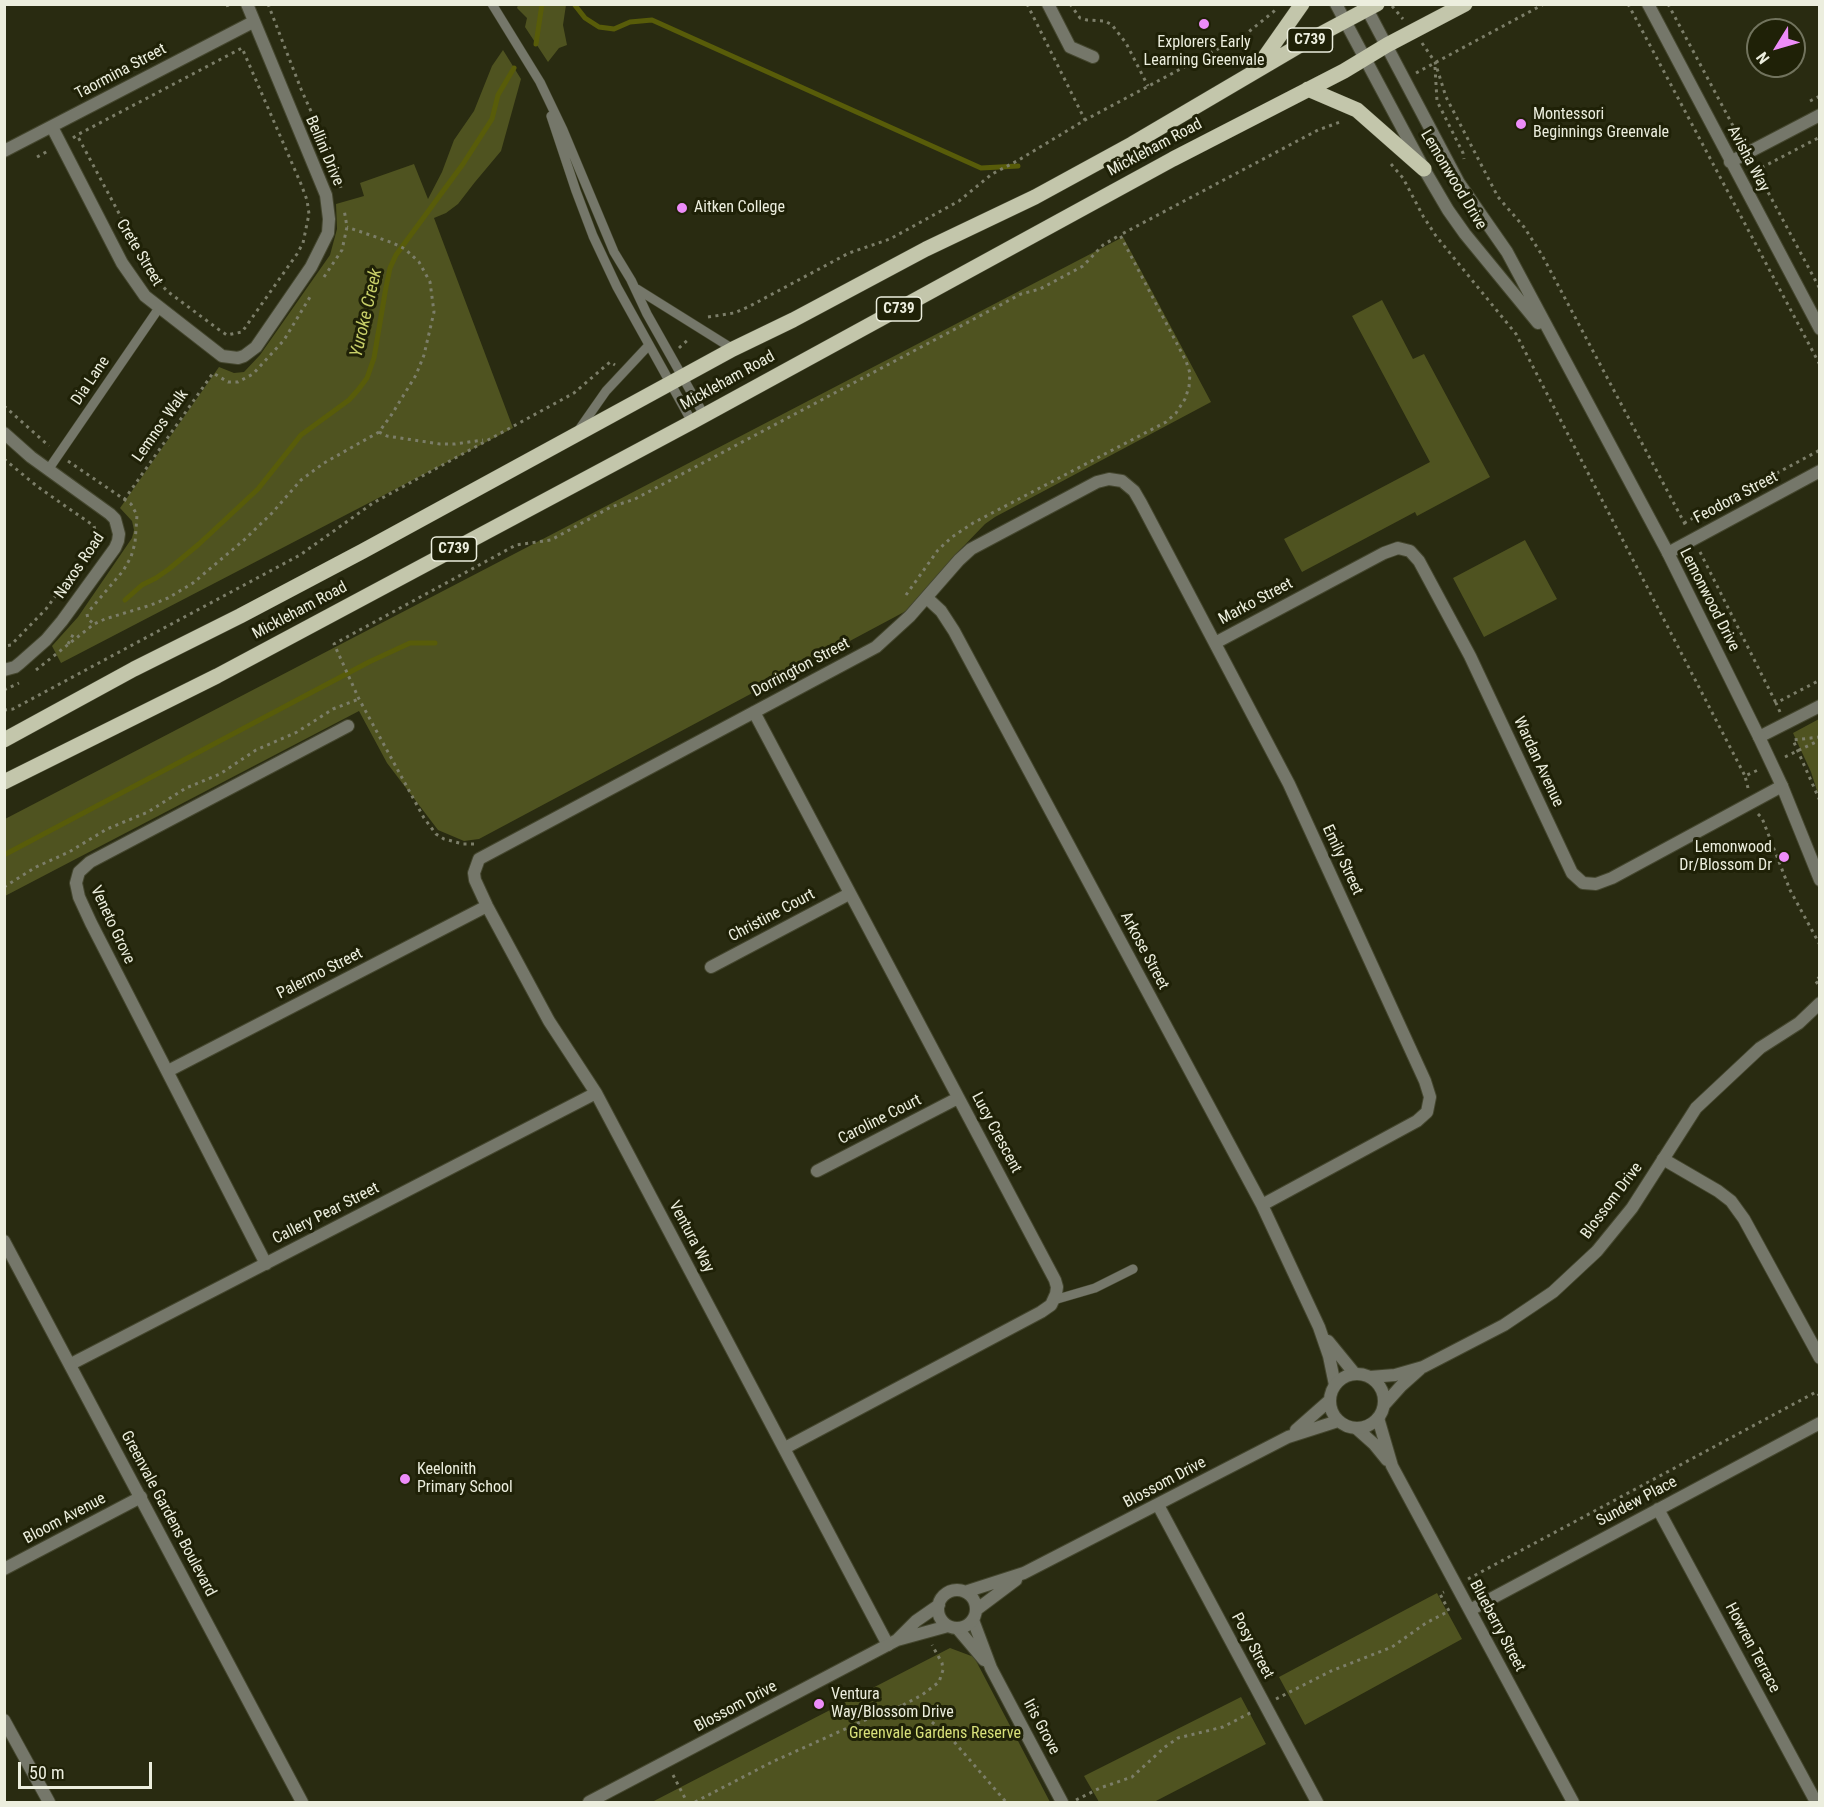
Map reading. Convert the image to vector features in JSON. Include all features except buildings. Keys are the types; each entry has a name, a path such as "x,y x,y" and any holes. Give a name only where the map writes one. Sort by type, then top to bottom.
{"main road":[{"path":"1253,73 1302,4"},
{"name":"Mickleham Road","path":"4,782 217,676 698,418 1173,159 1466,4"},
{"name":"Mickleham Road","path":"4,740 134,669 363,551 733,349 793,320 926,249 1035,197 1132,144 1370,6"},
{"path":"1308,89 1357,110 1424,169"}],"street":[{"name":"Bellini Drive","path":"237,358 256,347 311,267 328,233 329,219 326,195 247,4"},
{"path":"1048,4 1070,46 1093,57"},
{"name":"Lemonwood Drive","path":"1336,4 1424,169 1465,234 1553,342"},
{"name":"Avisha Way","path":"1648,4 1820,329"},
{"name":"Lemonwood Drive","path":"1370,6 1387,45 1459,183 1507,252 1553,342 1668,553 1772,764 1820,880"},
{"name":"Taormina Street","path":"4,152 253,22"},
{"path":"1730,162 1820,115"},
{"name":"Crete Street","path":"52,127 133,281 145,296 222,356 237,358"},
{"name":"Naxos Road","path":"4,433 48,470 110,514 117,526 118,541 85,590 46,640 15,667 4,670"},
{"name":"Feodora Street","path":"1668,553 1820,471"},
{"name":"Dorrington Street","path":"486,846 754,712 876,646 892,634 971,549 1103,480"},
{"name":"Emily Street","path":"1103,480 1122,482 1134,491 1215,643 1289,784 1419,1066 1430,1097 1427,1112 1417,1121 1262,1205"},
{"name":"Wardan Avenue","path":"1313,590 1389,551 1405,549 1414,554 1470,656 1572,873 1583,883 1596,884 1612,878 1782,786"},
{"name":"Marko Street","path":"1215,643 1313,590"},
{"name":"Arkose Street","path":"927,598 941,611 954,631 1262,1205 1319,1327 1335,1384"},
{"path":"1759,737 1820,706"},
{"name":"Lucy Crescent","path":"754,712 1055,1280 1057,1287 1054,1300"},
{"name":"Veneto Grove","path":"266,1264 84,909 76,883 80,872 90,862 348,726"},
{"name":"Ventura Way","path":"486,846 474,873 475,880 488,906 549,1021 596,1093 785,1448 893,1642"},
{"name":"Christine Court","path":"711,967 849,894"},
{"name":"Palermo Street","path":"168,1071 488,906"},
{"name":"Blossom Drive","path":"1370,1377 1395,1375 1423,1366 1504,1325 1553,1292 1604,1242 1632,1208 1696,1108 1760,1048 1799,1023 1820,1003"},
{"name":"Blossom Drive","path":"1799,1023 1820,1016"},
{"name":"Callery Pear Street","path":"71,1364 596,1093"},
{"name":"Caroline Court","path":"817,1171 958,1098"},
{"path":"1664,1160 1731,1201 1744,1219 1820,1358"},
{"name":"Greenvale Gardens Boulevard","path":"4,1241 302,1803"},
{"path":"785,1448 1041,1312 1054,1300"},
{"name":"Arkose Street","path":"1319,1327 1354,1374"},
{"name":"Blossom Drive","path":"1384,1405 1423,1366"},
{"path":"1354,1374 1370,1377 1381,1389 1384,1405 1378,1418 1372,1424 1356,1428 1338,1421 1330,1400 1335,1384 1354,1374"},
{"name":"Blossom Drive","path":"1288,1437 1330,1400"},
{"name":"Blueberry Street","path":"1378,1418 1392,1466"},
{"name":"Blossom Drive","path":"966,1592 1024,1573 1288,1437 1338,1421"},
{"name":"Sundew Place","path":"1470,1610 1820,1423"},
{"name":"Blueberry Street","path":"1356,1428 1374,1444 1392,1466 1573,1803"},
{"name":"Bloom Avenue","path":"4,1569 141,1497"},
{"name":"Posy Street","path":"1158,1505 1317,1803"},
{"name":"Howren Terrace","path":"1658,1509 1816,1803"},
{"name":"Blossom Drive","path":"974,1615 1024,1573"},
{"path":"954,1590 966,1592 974,1599 974,1615 963,1627 953,1627 940,1617 939,1605 941,1599 949,1592 954,1590"},
{"name":"Blossom Drive","path":"893,1642 916,1621 939,1605"},
{"name":"Iris Grove","path":"974,1615 991,1668 1062,1803"},
{"name":"Blossom Drive","path":"590,1803 893,1642 925,1632 953,1627"},
{"name":"Iris Grove","path":"953,1627 991,1668"},
{"path":"4,1720 49,1803"}],"lane":[{"path":"492,4 540,82 563,130 614,252 637,289 647,314 670,354 678,380 698,418"},
{"path":"540,82 593,236 617,287 649,345 678,380 678,400 698,418"},
{"path":"637,289 733,349"},
{"name":"Dia Lane","path":"48,470 159,308"},
{"path":"577,433 606,391 649,345"},
{"path":"1054,1300 1095,1288 1133,1269"}],"path":[{"path":"227,4 229,11"},
{"path":"268,4 301,89 335,165 342,197"},
{"path":"1027,4 1085,120"},
{"path":"1070,4 1080,18 1112,24 1126,43 1148,86"},
{"path":"670,354 689,341 697,327 708,317 734,313 849,253 890,239 959,201 992,174 1085,120 1246,34 1282,4"},
{"path":"1405,78 1544,4"},
{"path":"1628,4 1820,365"},
{"path":"37,157 77,135 242,48 301,184 309,214 303,243 297,254 242,332 227,335 167,291 151,273 77,135"},
{"path":"1435,62 1437,101 1463,153 1465,165 1459,183"},
{"path":"1435,62 1446,97 1497,197 1524,227 1542,255 1700,552 1776,703"},
{"path":"486,846 463,844 444,839 436,834 424,818 359,699 334,644 516,545 551,540 611,507 635,499 1021,294 1040,289 1083,266 1103,245 1120,235 1318,130 1350,118 1346,123"},
{"path":"1725,187 1820,137"},
{"path":"1386,158 1403,178 1436,236 1516,334 1745,776 1790,890 1820,945"},
{"path":"1393,162 1409,177"},
{"path":"31,675 94,624 168,598 193,583 244,540 311,471 379,432 406,393 424,355 434,312 433,296 426,271 412,255 393,243 348,227 344,207"},
{"path":"904,599 938,550 952,537 973,523 1166,422 1176,413 1185,399 1190,373 1186,361 1120,235"},
{"path":"4,710 23,703 300,555 373,503 574,393 610,362 625,371"},
{"name":"Lemnos Walk","path":"124,500 213,373 219,378"},
{"path":"379,432 424,442 455,444 484,440 496,435"},
{"path":"1684,523 1820,450"},
{"path":"4,459 38,487 94,526 97,539 46,609 11,645 4,646"},
{"path":"1700,552 1709,546"},
{"path":"87,614 88,619 94,624"},
{"path":"4,690 23,680"},
{"path":"4,887 107,829 148,812 186,788 220,774 256,750 297,732 333,709 359,699"},
{"path":"1745,776 1820,738"},
{"path":"1820,738 1793,740 1820,801"},
{"path":"1820,977 1815,980 1820,987"},
{"path":"1072,1803 1100,1788 1132,1777 1178,1738 1222,1727 1320,1676 1392,1647 1426,1623 1449,1611 1440,1594 1816,1392 1820,1396"},
{"path":"695,1803 772,1762 922,1695 939,1682 943,1670 942,1663 925,1632"},
{"path":"901,1706 927,1718 950,1737 1006,1803"},
{"path":"667,1762 687,1803"}],"green space":[{"path":"518,5 566,5 563,25 567,45 559,48 548,62 525,27 527,18 517,8"},
{"path":"503,50 521,79 501,151 458,204 434,218 513,428 61,663 52,646 78,617 132,538 134,530 132,521 120,508 219,367 234,373 244,372 260,355 330,255 337,229 336,204 364,196 360,183 414,164 428,199 442,172 454,140 474,111 492,66"},
{"path":"1123,237 1211,402 995,517 957,553 906,611 479,839 464,841 438,830 387,763 359,711 5,896 5,819"},
{"path":"1382,300 1413,359 1424,354 1490,477 1417,516 1415,512 1302,572 1284,539 1430,462 1352,316"},
{"path":"1525,540 1557,599 1484,637 1453,578"},
{"path":"1819,719 1819,797 1811,772 1793,733"},
{"path":"1437,1593 1462,1639 1305,1725 1279,1677"},
{"name":"Greenvale Gardens Reserve","path":"950,1648 974,1657 1050,1802 652,1802"},
{"path":"1241,1697 1266,1744 1154,1802 1099,1802 1084,1776"}],"waterway":[{"name":"Yuroke Creek","path":"536,44 542,4"},
{"path":"574,4 585,18 599,27 614,29 630,22 652,20 981,168 1018,166"},
{"name":"Yuroke Creek","path":"125,600 142,585 169,569 199,544 258,489 301,435 349,400 367,378 374,358 390,268 396,255 463,164 492,119 498,95 514,68"},
{"path":"4,855 369,662 410,643 435,643"}],"place":[{"name":"Explorers Early Learning Greenvale","path":"1204,24"},
{"name":"Montessori Beginnings Greenvale","path":"1521,124"},
{"name":"Aitken College","path":"682,208"},
{"name":"Lemonwood Dr/Blossom Dr","path":"1784,857"},
{"name":"Keelonith Primary School","path":"405,1479"},
{"name":"Ventura Way/Blossom Drive","path":"819,1704"}]}
